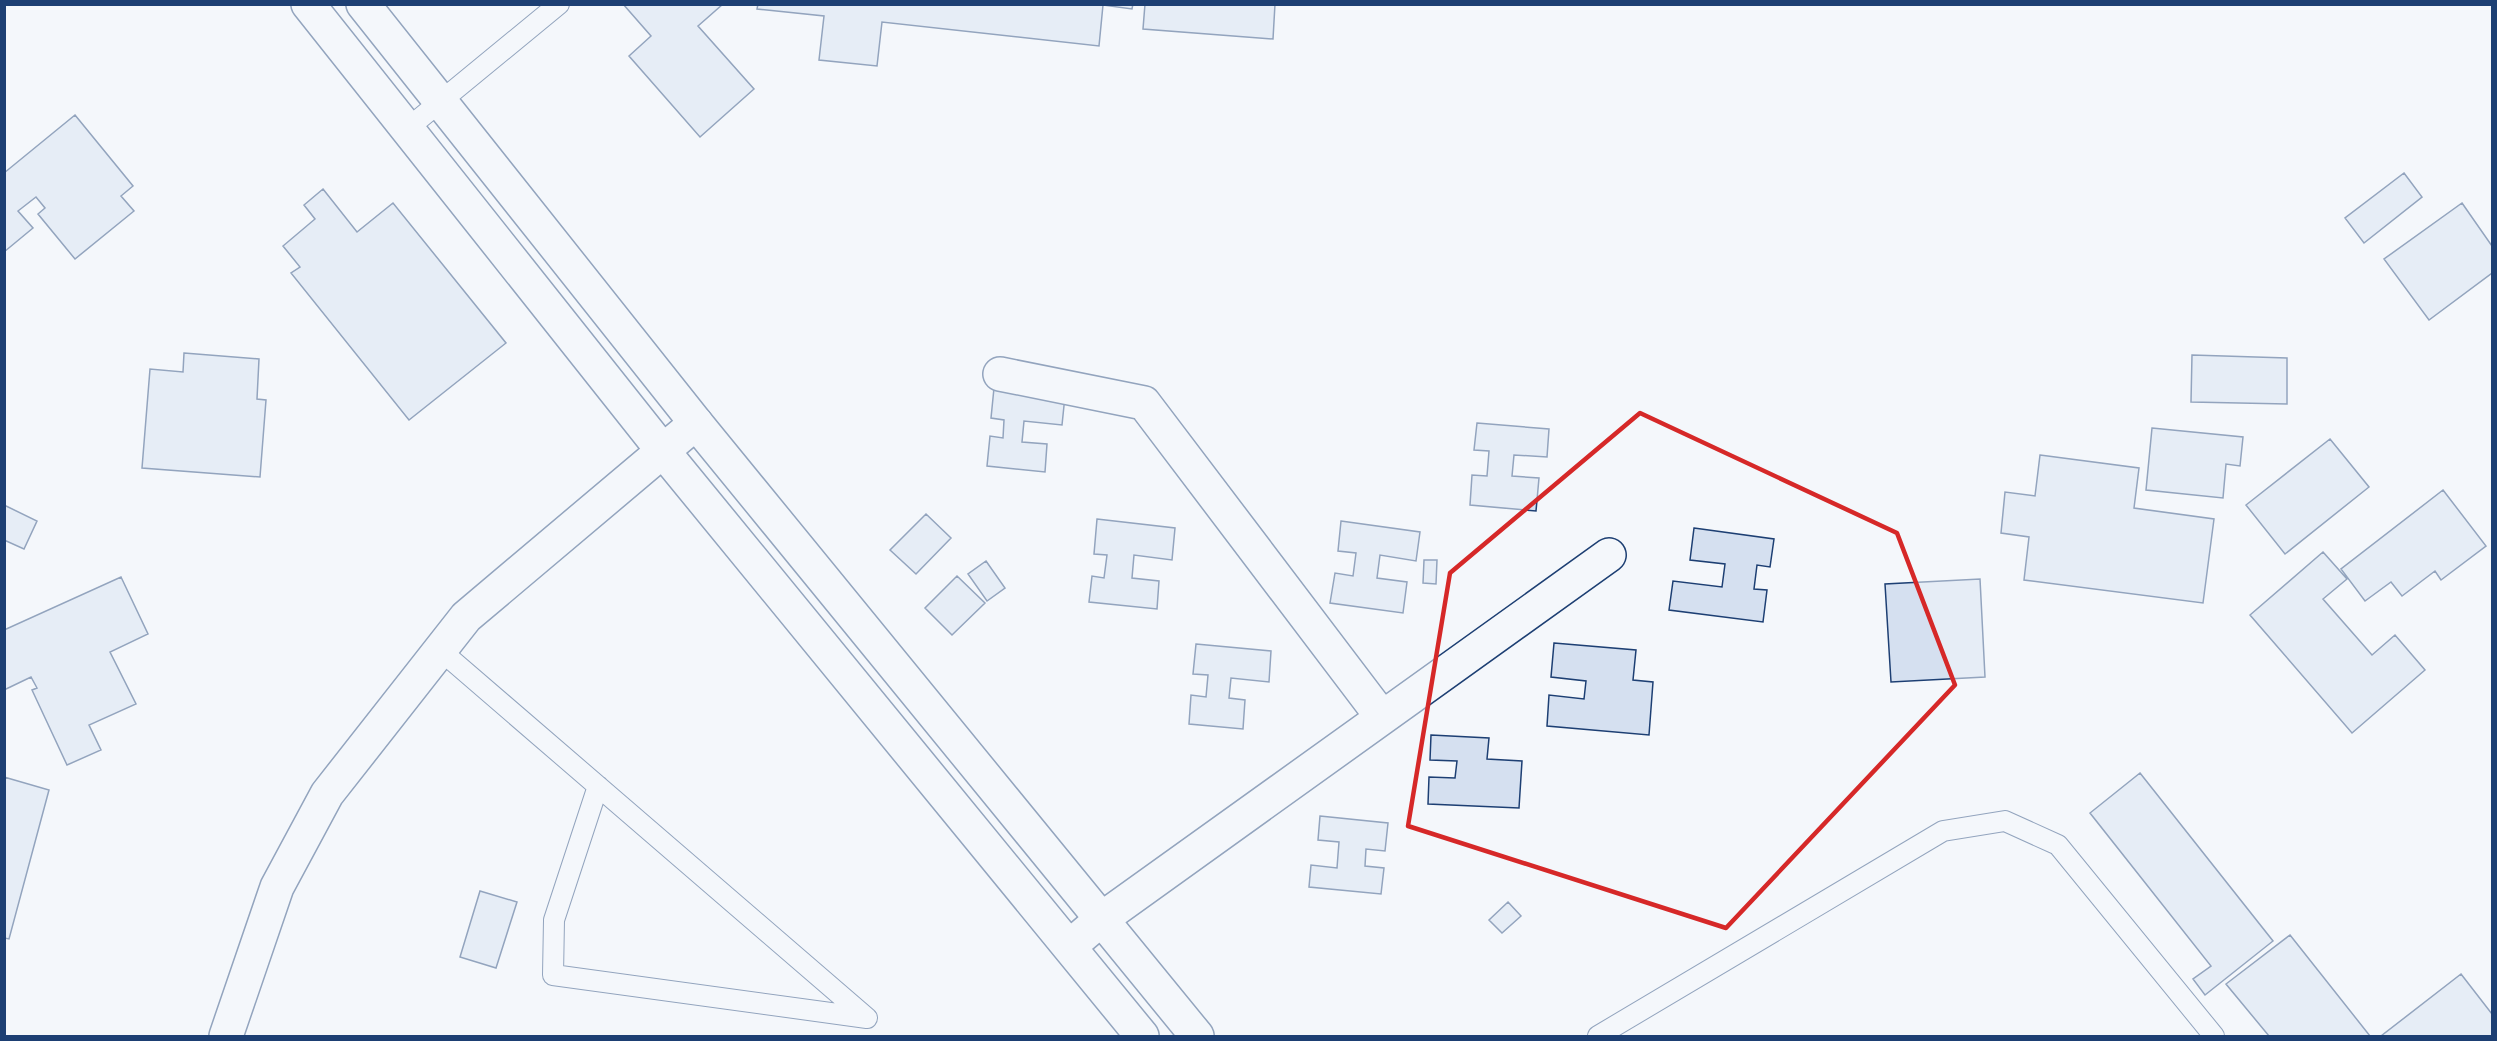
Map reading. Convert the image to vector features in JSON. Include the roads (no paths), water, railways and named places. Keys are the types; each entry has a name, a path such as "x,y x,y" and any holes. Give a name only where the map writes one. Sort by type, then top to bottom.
{"main road":[{"path":"308,4 663,451 1142,1036"},
{"path":"363,4 696,423 1103,918 1197,1036"},
{"path":"1000,374 1143,403 1382,717"},
{"path":"226,1036 277,887 327,794 466,617 696,423"},
{"path":"1070,946 1103,918 1609,555"}],"lane":[{"path":"407,129 558,4"},
{"path":"440,650 607,793 867,1018 553,975 554,920 598,786"},
{"path":"1598,1036 1943,831 2005,821 2058,845 2214,1036"}]}
